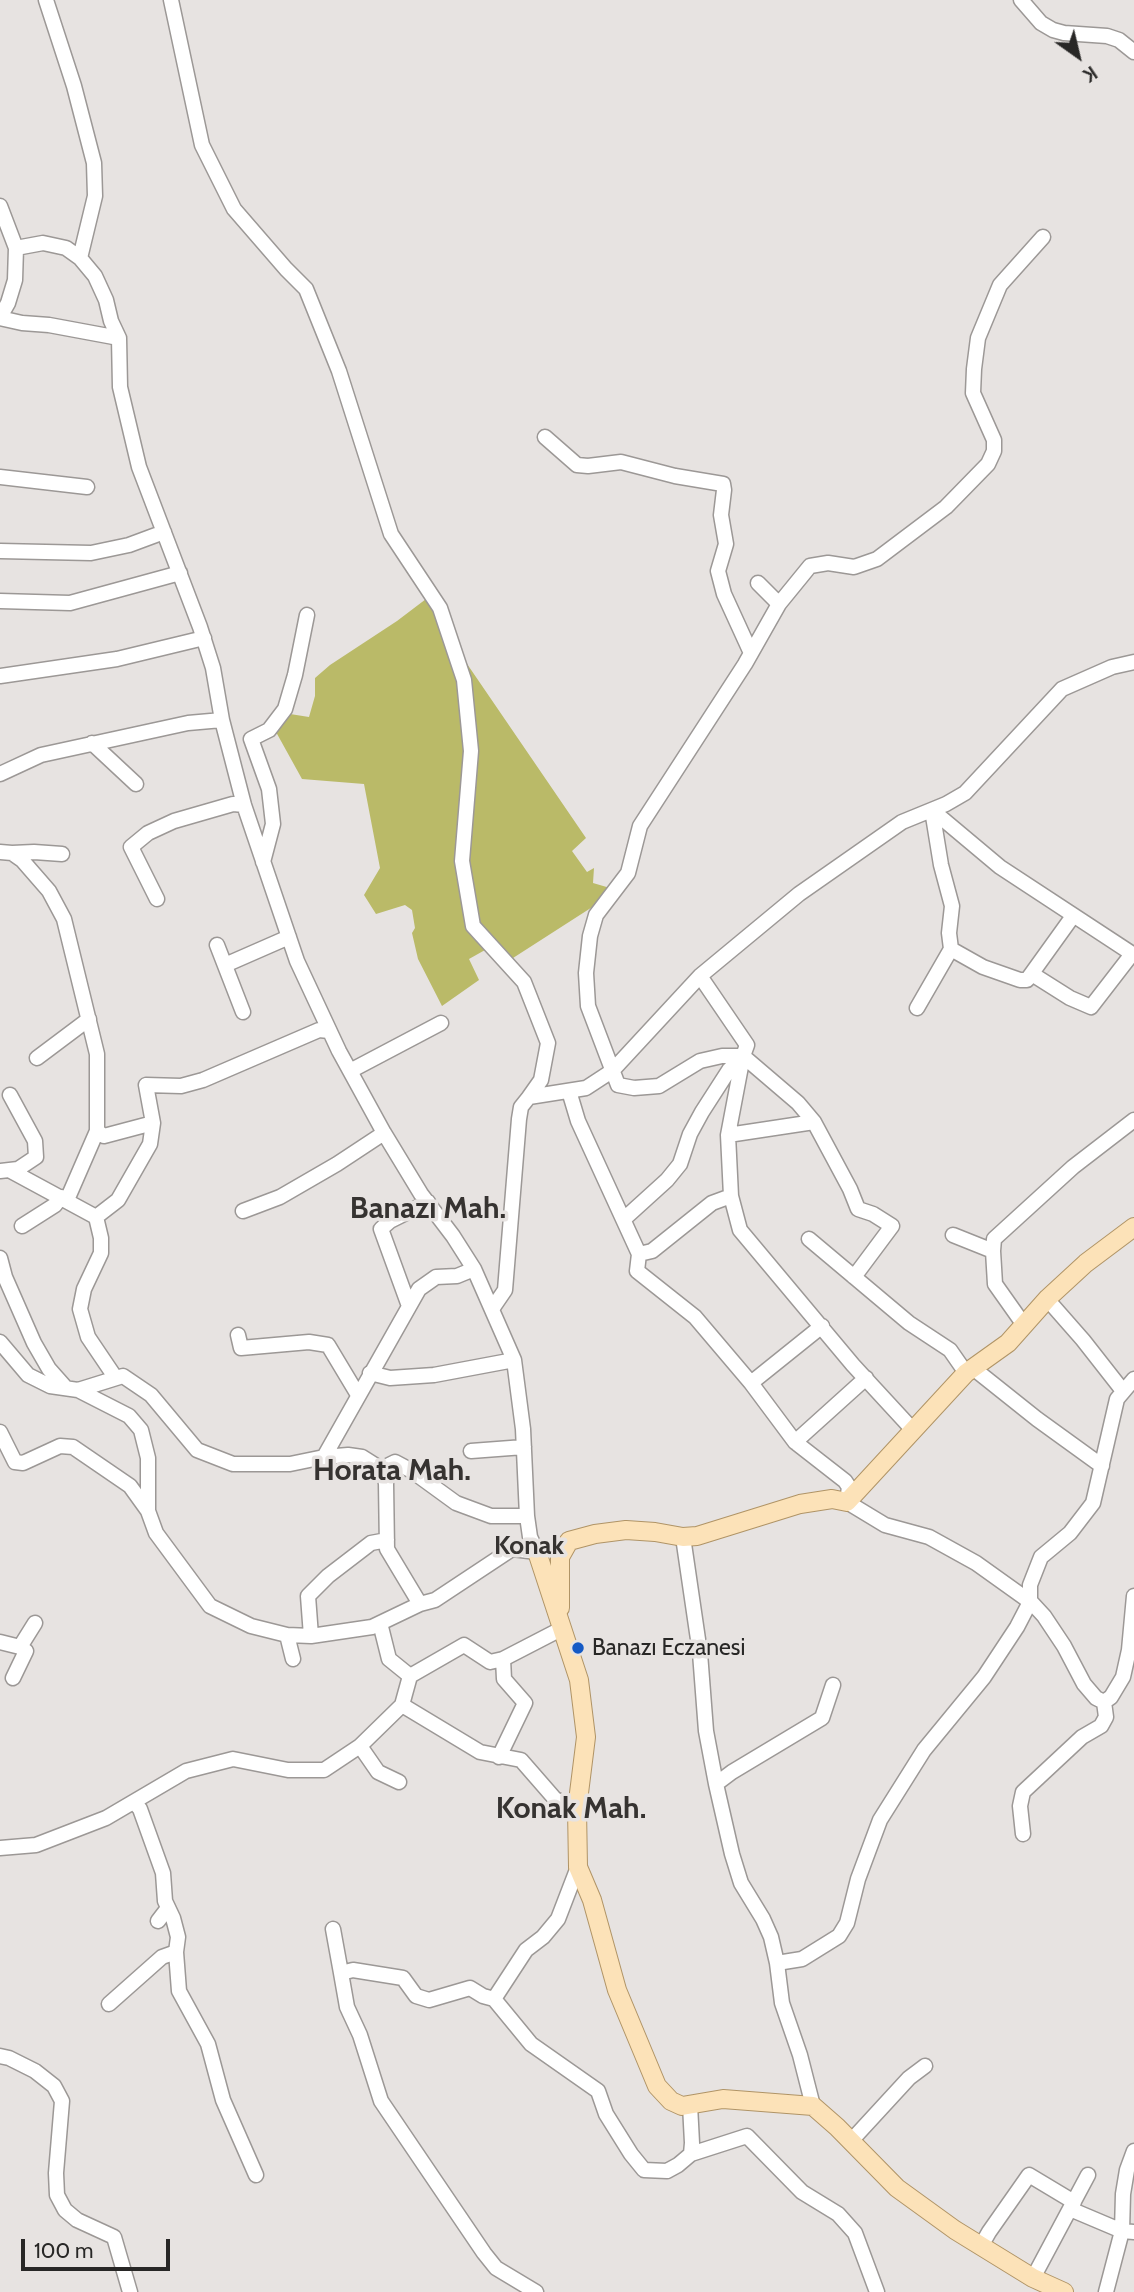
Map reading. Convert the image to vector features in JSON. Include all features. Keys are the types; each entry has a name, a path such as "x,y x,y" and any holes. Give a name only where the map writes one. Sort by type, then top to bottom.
{"main road":[{"path":"561,1629 560,1557 569,1541 626,1530 682,1537 696,1536 800,1504 832,1499 847,1502 969,1370 1008,1343 1047,1299 1086,1263 1134,1227"},
{"path":"533,1545 579,1680 586,1737 577,1809 578,1867 592,1900 617,1990 657,2086 671,2102 682,2106 723,2099 813,2106 897,2188 981,2246 1033,2278 1064,2292"}],"street":[{"path":"46,0 74,86 94,163 95,196 80,258"},
{"path":"171,0 202,145 234,209 286,270 306,289 339,371 391,534 440,608 464,680 471,751 462,861 473,926 524,982 548,1043 541,1080 521,1107 505,1290 492,1308"},
{"path":"1021,0 1041,23 1053,30 1107,36 1119,40 1134,52"},
{"path":"0,206 16,248 15,280 8,303 0,317 119,338"},
{"path":"855,1277 892,1226 873,1214 858,1209 814,1122 798,1103 743,1056 700,1060 659,1086 635,1088 618,1085 588,1006 586,973 590,936 596,915 628,873 640,826 751,653 779,604 810,566 828,563 854,567 877,559 946,507 988,464 995,451 994,440 973,393 978,338 1000,285 1043,237"},
{"path":"0,1432 15,1462 23,1463 60,1446 73,1447 130,1486 148,1511 156,1532 210,1606 251,1626 287,1635 311,1636 372,1627 435,1600 512,1549 533,1545 527,1516 524,1447 513,1360 474,1269 384,1133 350,1071 297,961 244,805 204,638 139,467 120,387 119,338 106,300 95,276 80,258 65,247 43,243 16,248"},
{"path":"545,437 576,464 587,466 621,462 675,476 723,484 721,515 726,544 718,571 724,594 751,653"},
{"path":"0,477 87,487"},
{"path":"0,551 91,553 129,545 164,533"},
{"path":"0,601 70,603 180,573"},
{"path":"758,583 779,604"},
{"path":"263,862 274,824 269,789 251,740 270,730 285,709 307,615"},
{"path":"0,676 117,659 204,638"},
{"path":"529,1097 586,1088 612,1071 700,976 799,894 902,822 965,793 1062,689 1112,667 1134,662"},
{"path":"0,774 41,755 188,723 222,720"},
{"path":"92,743 136,785"},
{"path":"157,899 131,847 148,833 174,821 233,804 244,805"},
{"path":"932,810 1000,867 1133,955 1091,1007 1070,998 1032,974"},
{"path":"917,1008 951,949 949,933 952,906 941,865 932,810"},
{"path":"6,853 62,854"},
{"path":"6,853 22,860 43,883 64,919 97,1054 97,1131 64,1199 22,1226"},
{"path":"951,949 983,967 1020,980 1027,979 1073,916"},
{"path":"225,965 289,937"},
{"path":"217,946 243,1012"},
{"path":"700,976 747,1045 728,1135 731,1196 740,1230 762,1259 912,1429"},
{"path":"37,1058 89,1019"},
{"path":"350,1071 441,1023"},
{"path":"96,1217 118,1200 150,1144 153,1123 146,1085 181,1086 203,1080 319,1030 330,1031"},
{"path":"624,1219 667,1180 680,1164 690,1134 702,1112 729,1070 743,1056"},
{"path":"569,1091 578,1121 639,1254 638,1271 695,1317 751,1383 795,1442 845,1481 849,1487 847,1502 885,1525 929,1536 976,1563 1030,1602 1051,1626 1084,1684 1096,1698 1104,1702"},
{"path":"6,1171 36,1157 35,1141 10,1095"},
{"path":"1024,1325 995,1283 994,1239 1073,1167 1134,1120"},
{"path":"728,1135 814,1122"},
{"path":"97,1131 104,1136 153,1123"},
{"path":"243,1211 279,1197 384,1133"},
{"path":"6,1171 96,1217 101,1253 84,1289 80,1309 88,1337 115,1377"},
{"path":"639,1254 652,1251 712,1203 731,1196"},
{"path":"409,1306 381,1229 428,1202"},
{"path":"953,1235 993,1251"},
{"path":"809,1239 909,1323 950,1350 969,1370 1102,1466"},
{"path":"0,1258 5,1277 34,1343 49,1369 71,1388 129,1416 141,1430 148,1458 148,1511"},
{"path":"324,1457 419,1289 436,1277 457,1276 474,1269"},
{"path":"1047,1299 1123,1391"},
{"path":"751,1383 822,1326"},
{"path":"238,1335 241,1348 309,1342 328,1345 358,1395"},
{"path":"0,1342 28,1374 51,1386 71,1388 123,1376 151,1395 197,1450 233,1464 290,1464 324,1457 362,1457 381,1469 386,1483 387,1549 421,1604"},
{"path":"370,1373 390,1378 435,1375 513,1360"},
{"path":"795,1442 866,1378"},
{"path":"777,1963 802,1959 839,1936 847,1923 858,1880 880,1820 924,1749 984,1677 1017,1627 1030,1602 1030,1585 1041,1557 1070,1533 1093,1503 1117,1399 1134,1379"},
{"path":"471,1451 524,1447"},
{"path":"381,1469 395,1462 456,1503 491,1516 527,1516"},
{"path":"682,1537 700,1653 706,1731 732,1854 741,1883 767,1928 777,1963 782,2003 800,2055 813,2106"},
{"path":"311,1636 308,1596 328,1576 371,1543 387,1540"},
{"path":"1104,1702 1111,1697 1123,1677 1129,1650 1134,1596"},
{"path":"20,1647 35,1623"},
{"path":"380,1623 389,1659 410,1676"},
{"path":"0,1848 36,1845 106,1818 186,1771 233,1759 288,1770 324,1770 360,1746 402,1706 410,1676 464,1645 491,1662 503,1659 561,1629"},
{"path":"287,1635 293,1659"},
{"path":"0,1642 26,1651 13,1678"},
{"path":"499,1757 525,1703 504,1679 503,1659"},
{"path":"716,1784 822,1718 833,1685"},
{"path":"1023,1834 1020,1806 1023,1792 1082,1737 1101,1726 1106,1717 1104,1702"},
{"path":"402,1706 480,1752 521,1760 555,1799 577,1809"},
{"path":"360,1746 378,1772 399,1782"},
{"path":"134,1802 140,1809 163,1873 165,1901 178,1937 176,1952 179,1991 208,2044 223,2100 256,2175"},
{"path":"494,1999 526,1950 543,1937 558,1919 578,1867"},
{"path":"158,1921 168,1908"},
{"path":"333,1929 347,2007 360,2035 381,2101 496,2268 536,2292"},
{"path":"109,2004 162,1957 176,1952"},
{"path":"341,1973 353,1970 403,1978 416,1996 429,2000 470,1988 494,1999 531,2044 598,2091 606,2114 644,2170 667,2171 691,2154 747,2136 802,2192 838,2214 855,2233 877,2292"},
{"path":"0,2056 35,2071 54,2087 62,2101 56,2173 57,2194 65,2210 77,2221 114,2237 130,2292"},
{"path":"851,2141 909,2078 925,2066"},
{"path":"690,2105 691,2154"},
{"path":"1106,2292 1128,2232 1123,2194 1134,2151"},
{"path":"981,2246 1029,2175 1072,2206 1128,2232"},
{"path":"1033,2278 1088,2175"}],"shaded area":[{"path":"426,599 437,614 458,681 465,745 457,867 467,928 485,950 469,959 479,980 442,1006 418,959 412,933 415,928 412,910 405,905 376,914 364,895 380,868 364,784 302,779 276,732 290,714 309,717 315,696 315,678"},
{"path":"463,658 586,838 572,851 587,872 594,868 593,883 610,888 597,904 513,958 479,922 469,862 477,752"}],"place":[{"name":"Banazı Eczanesi","path":"578,1648"}],"district":[{"name":"Banazı Mah.","path":"428,1209"},
{"name":"Horata Mah.","path":"392,1471"},
{"name":"Konak","path":"529,1546"},
{"name":"Konak Mah.","path":"571,1809"}]}
